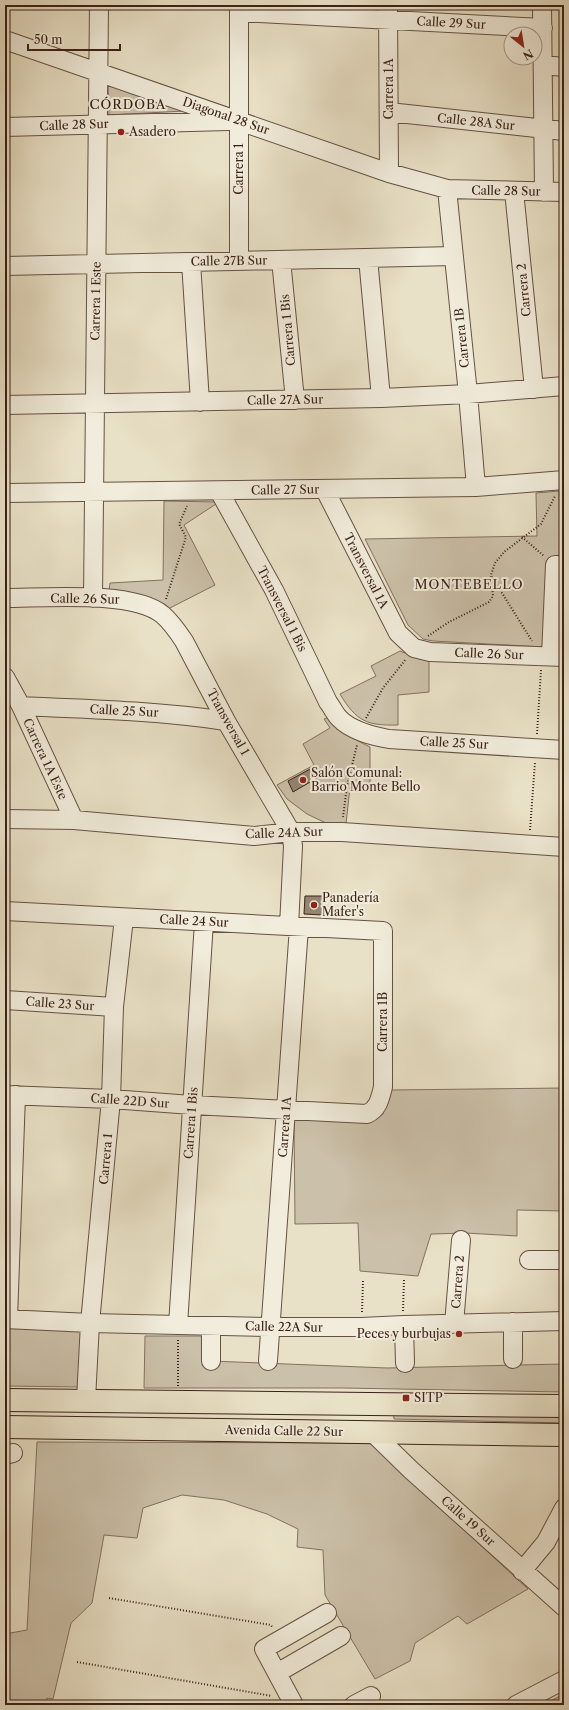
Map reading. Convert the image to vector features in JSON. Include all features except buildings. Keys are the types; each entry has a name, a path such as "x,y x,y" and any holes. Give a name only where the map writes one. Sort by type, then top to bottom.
{"main road":[{"path":"5,1400 564,1406"},
{"name":"Avenida Calle 22 Sur","path":"5,1427 564,1435"}],"street":[{"name":"Carrera 1 Este","path":"93,598 99,5"},
{"path":"542,5 543,26"},
{"name":"Calle 29 Sur","path":"239,8 388,12 524,26"},
{"name":"Carrera 1","path":"239,8 240,261"},
{"name":"Carrera 1A","path":"388,12 389,173"},
{"name":"Diagonal 28 Sur","path":"5,40 389,173 447,189"},
{"path":"543,65 564,67"},
{"path":"543,66 544,192"},
{"name":"Calle 28A Sur","path":"389,112 564,131"},
{"name":"Calle 28 Sur","path":"5,127 239,121"},
{"name":"Calle 28 Sur","path":"447,189 564,192"},
{"name":"Carrera 1B","path":"447,189 476,487"},
{"name":"Carrera 2","path":"514,191 534,389"},
{"name":"Calle 27B Sur","path":"5,266 454,256"},
{"path":"368,258 381,398"},
{"name":"Carrera 1 Bis","path":"281,260 295,400"},
{"path":"191,262 200,402"},
{"name":"Calle 27A Sur","path":"5,405 381,398 468,394 564,386"},
{"name":"Calle 27 Sur","path":"5,493 192,492 476,487 564,480"},
{"name":"Transversal 1A","path":"325,490 398,633 414,648"},
{"name":"Transversal 1 Bis","path":"219,491 274,590 328,702 339,718 347,725"},
{"path":"552,656 559,565"},
{"name":"Calle 26 Sur","path":"5,598 116,599 138,603 162,614"},
{"name":"Transversal 1","path":"162,614 184,640 226,721 291,832"},
{"name":"Calle 26 Sur","path":"414,648 430,652 552,656"},
{"name":"Carrera 1A Este","path":"5,677 21,706 74,820"},
{"name":"Calle 25 Sur","path":"21,706 131,711 184,715 226,721"},
{"name":"Calle 25 Sur","path":"347,725 389,740 564,750"},
{"name":"Calle 24A Sur","path":"5,819 74,820 254,836 291,832 342,832 564,847"},
{"name":"Carrera 1A","path":"268,1361 287,1110 294,926 293,846 291,832"},
{"name":"Calle 24 Sur","path":"5,911 383,931"},
{"name":"Carrera 1","path":"86,1400 90,1324 111,1099 114,1007 124,918"},
{"name":"Carrera 1 Bis","path":"178,1325 204,922"},
{"name":"Carrera 1B","path":"374,1111 380,1099 383,1087 383,931"},
{"name":"Calle 23 Sur","path":"5,1000 114,1007"},
{"path":"6,1319 10,1095"},
{"name":"Calle 22D Sur","path":"10,1095 111,1099 192,1105 367,1114 374,1111"},
{"name":"Carrera 2","path":"454,1324 461,1240"},
{"path":"529,1260 564,1260"},
{"name":"Calle 22A Sur","path":"6,1319 90,1324 270,1327 361,1327 513,1322 564,1322"},
{"path":"513,1322 513,1359"},
{"path":"403,1325 405,1363"},
{"path":"211,1326 211,1361"},
{"name":"Calle 19 Sur","path":"373,1433 411,1470 564,1607"},
{"path":"522,1571 546,1542 564,1510"},
{"path":"289,1703 277,1673 264,1649 327,1613"},
{"path":"277,1673 341,1636"},
{"path":"516,1705 564,1680"},
{"path":"354,1705 371,1696"}],"path":[{"path":"162,614 186,537 179,524 192,492"},
{"path":"522,538 559,565"},
{"path":"491,575 552,656"},
{"path":"361,1327 363,1280"},
{"path":"403,1325 404,1280"},
{"path":"178,1325 178,1391"},
{"path":"109,1598 271,1625 282,1639"},
{"path":"77,1662 289,1703"}],"shaded area":[{"path":"108,85 185,111 109,115"},
{"path":"559,491 561,560 544,647 433,641 423,639 408,625 365,539 537,536 536,493"},
{"path":"164,501 219,502 184,525 215,585 168,609 109,591 110,583 163,580"},
{"path":"400,651 417,658 429,657 429,692 398,695 398,725 370,723 363,720 351,710 340,694 376,676 371,666"},
{"path":"329,717 348,734 370,747 370,788 350,787 346,824 328,824 307,814 287,799 277,785 314,765 303,744 330,728 324,719"},
{"path":"564,1088 564,1211 517,1210 517,1236 466,1233 431,1234 418,1276 360,1271 358,1223 295,1224 294,1117 374,1120 383,1114 391,1090"},
{"path":"5,1328 82,1329 81,1387 5,1386"},
{"path":"145,1336 211,1336 211,1361 387,1368 564,1364 564,1392 343,1388 144,1388"},
{"path":"393,1407 564,1411 564,1423 394,1419"},
{"path":"37,1442 370,1443 528,1589 467,1624 458,1616 415,1643 410,1661 375,1679 325,1595 323,1550 297,1547 298,1529 267,1514 224,1500 182,1495 143,1508 137,1538 104,1535 92,1603 71,1623 53,1699 47,1698 46,1705 5,1705 5,1634 27,1630"},
{"path":"564,1694 564,1705 543,1705"}],"place":[{"name":"Asadero","path":"121,132"},
{"name":"Salón Comunal: Barrio Monte Bello","path":"303,780"},
{"name":"Panadería Mafer's","path":"314,905"},
{"name":"Peces y burbujas","path":"459,1334"},
{"name":"SITP","path":"406,1398"}],"district":[{"name":"CÓRDOBA","path":"128,104"},
{"name":"MONTEBELLO","path":"469,584"}]}
